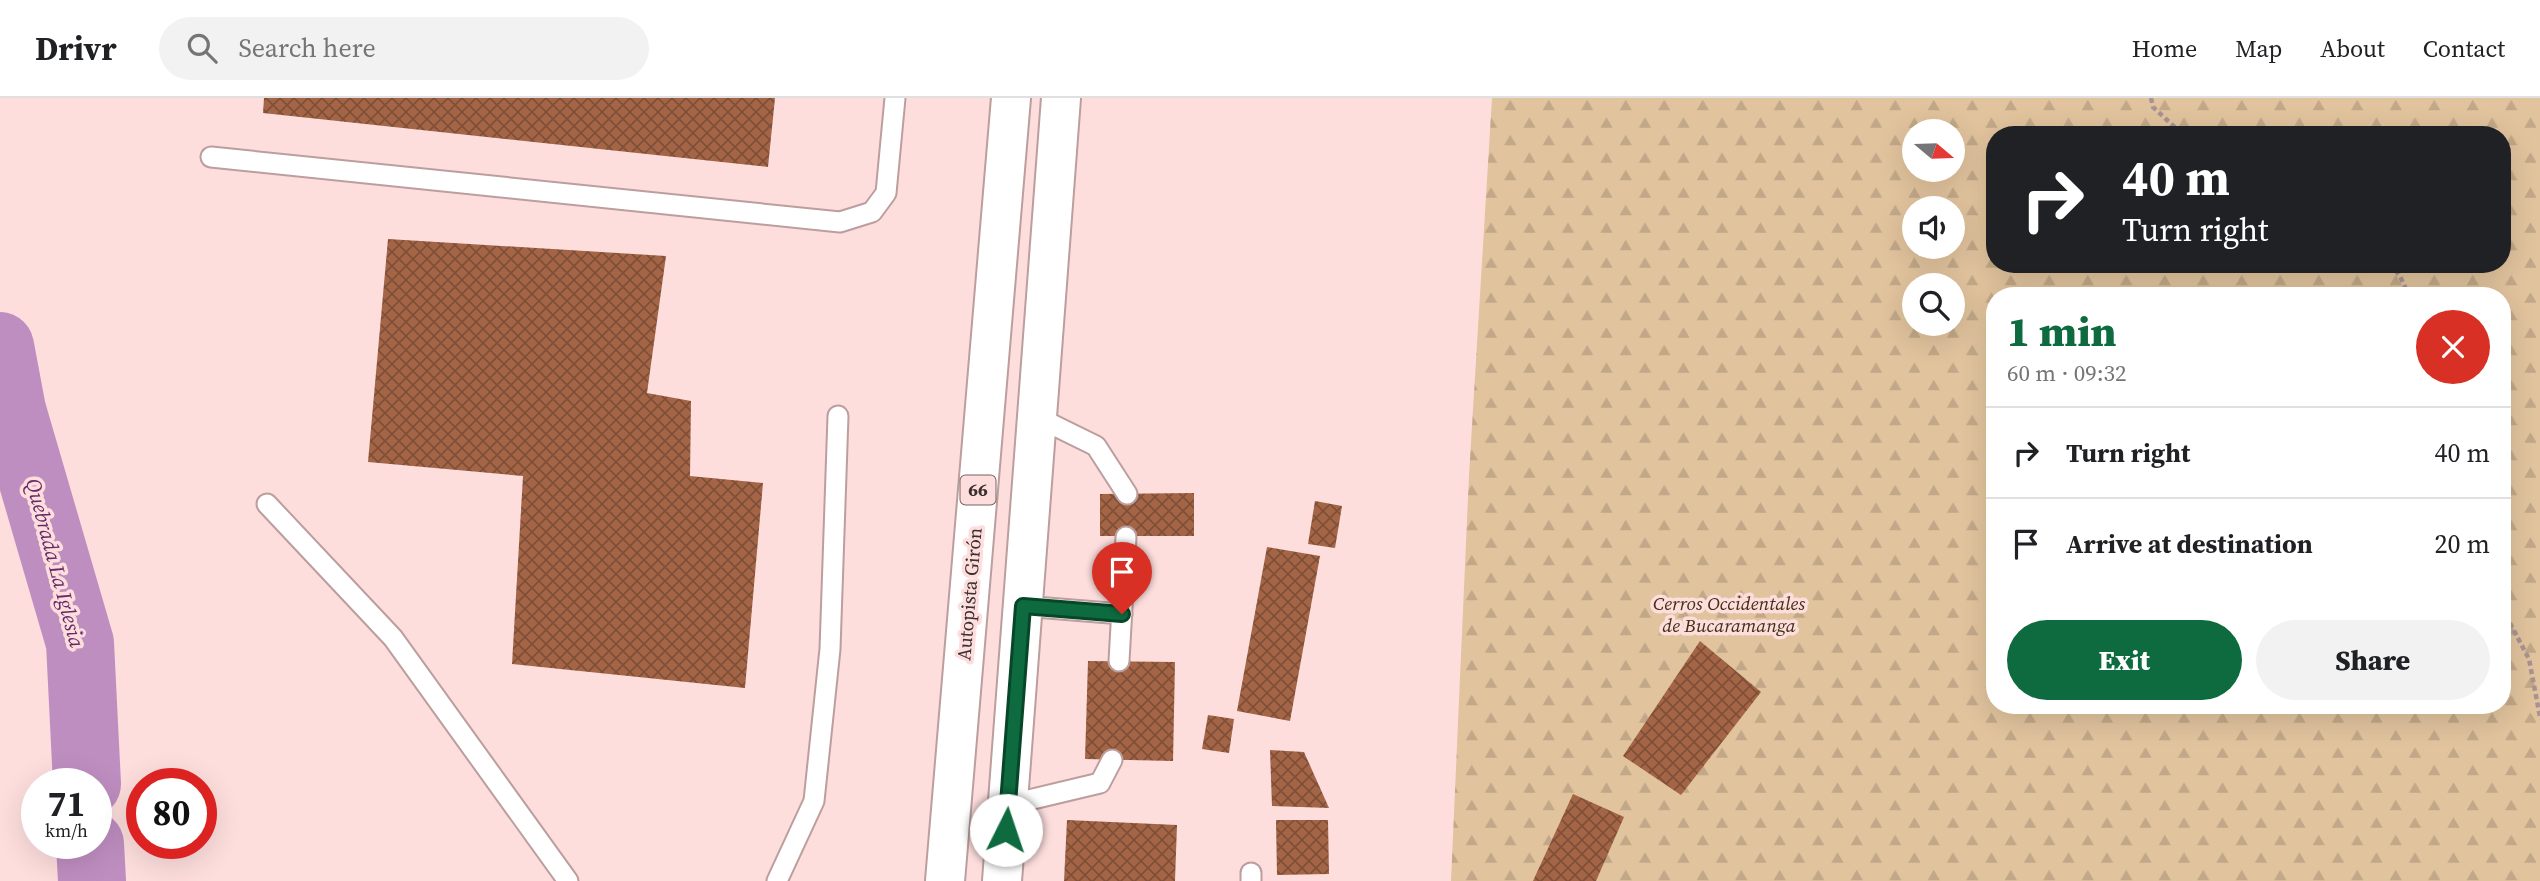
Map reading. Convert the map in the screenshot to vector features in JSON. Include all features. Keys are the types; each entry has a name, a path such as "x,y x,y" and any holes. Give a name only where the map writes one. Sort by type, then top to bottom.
{"highway":[{"name":"Autopista Girón","path":"944,881 1011,98"},
{"path":"1002,881 1061,98"}],"lane":[{"path":"211,157 840,222 872,212 886,193 895,98"},
{"path":"777,881 814,801 830,649 838,416"},
{"path":"1037,417 1096,446 1127,494"},
{"path":"267,504 393,638 568,881"},
{"path":"1119,661 1126,537"},
{"path":"1023,606 1122,614"},
{"path":"1008,805 1100,783 1112,760"}],"path":[{"path":"2151,98 2153,107 2173,126"},
{"path":"2511,625 2529,659 2540,717"}],"green space":[{"name":"Cerros Occidentales de Bucaramanga","path":"1492,98 2540,98 2540,881 1451,881 1469,475"}],"building":[{"path":"264,98 775,98 768,167 263,113"},
{"path":"388,239 666,256 647,393 691,401 690,476 763,483 745,688 512,664 523,476 368,462"},
{"path":"1194,493 1194,536 1100,536 1100,494"},
{"path":"1315,501 1342,506 1335,548 1308,544"},
{"path":"1267,547 1320,556 1290,721 1237,711"},
{"path":"1700,641 1761,692 1681,795 1623,756"},
{"path":"1088,661 1175,662 1173,761 1085,759"},
{"path":"1208,715 1234,719 1229,753 1202,749"},
{"path":"1270,750 1304,752 1329,808 1272,806"},
{"path":"1573,794 1624,817 1596,881 1533,881"},
{"path":"1067,820 1177,825 1175,881 1064,881"},
{"path":"1276,820 1328,820 1329,874 1277,875"}],"waterway":[{"name":"Quebrada La Iglesia","path":"0,346 12,410 80,643 86,768"},
{"name":"Quebrada La Iglesia","path":"91,859 92,881"}],"route":[{"path":"1006,830 1023,606 1122,614"}]}
